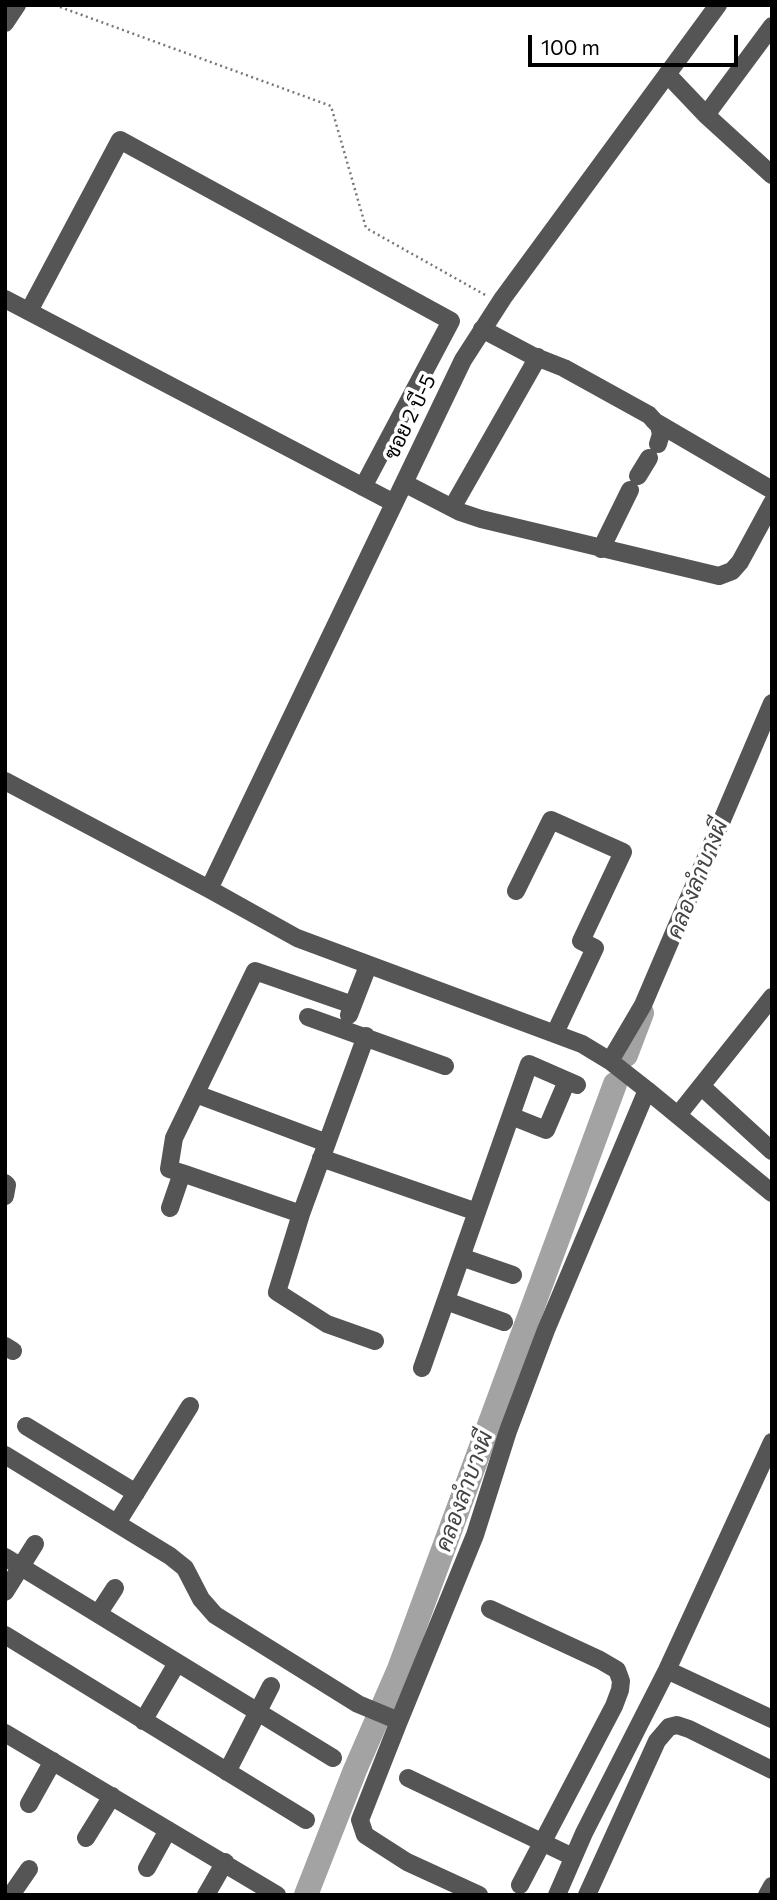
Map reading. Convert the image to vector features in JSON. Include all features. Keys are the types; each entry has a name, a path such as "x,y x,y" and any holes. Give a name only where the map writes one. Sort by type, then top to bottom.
{"street":[{"path":"5,23 17,5"},
{"name":"ซอย 2 บี-5","path":"209,889 463,360 499,302 718,5"},
{"path":"706,115 772,26"},
{"path":"667,74 706,115 772,175"},
{"path":"29,311 120,140 451,321 363,487"},
{"path":"5,299 394,503"},
{"path":"482,329 576,375 649,415 772,490"},
{"path":"452,508 538,357"},
{"path":"601,549 661,434 654,420"},
{"path":"404,483 452,508 491,521 719,576 732,571 740,562 772,503"},
{"path":"610,1061 643,1005 772,703"},
{"path":"5,781 297,938 582,1044 610,1061 647,1090 772,1193"},
{"path":"516,891 551,820 623,852 581,941 595,948 555,1033"},
{"path":"345,1028 368,966"},
{"path":"301,1214 169,1169 174,1138 255,971 353,1005"},
{"path":"678,1115 772,997"},
{"path":"308,1017 345,1028 445,1066"},
{"path":"366,1036 301,1214 277,1292 327,1324 375,1341"},
{"path":"422,1368 510,1116 529,1064 572,1083 546,1130 510,1116"},
{"path":"701,1086 772,1151"},
{"path":"479,1895 407,1862 365,1835 360,1821 475,1535 508,1431 547,1330 647,1090"},
{"path":"195,1094 477,1212"},
{"path":"170,1208 182,1173"},
{"path":"5,1183 5,1196"},
{"path":"461,1257 513,1275"},
{"path":"446,1301 504,1322"},
{"path":"117,1523 190,1406"},
{"path":"26,1426 136,1493"},
{"path":"557,1895 584,1833 667,1670 772,1442"},
{"path":"5,1455 170,1556 185,1568 201,1599 215,1615 358,1704 399,1721"},
{"path":"5,1592 13,1562 34,1544"},
{"path":"13,1562 333,1758"},
{"path":"99,1614 115,1588"},
{"path":"490,1609 600,1660 617,1670 621,1681 614,1706 520,1885"},
{"path":"5,1635 306,1819"},
{"path":"143,1721 177,1663"},
{"path":"667,1670 772,1719"},
{"path":"227,1772 271,1686"},
{"path":"587,1895 657,1741 669,1727 677,1725 689,1728 769,1762"},
{"path":"5,1732 277,1895"},
{"path":"29,1804 53,1761"},
{"path":"408,1778 573,1857"},
{"path":"86,1838 112,1796"},
{"path":"147,1867 168,1830"},
{"path":"584,1833 610,1844"},
{"path":"206,1895 225,1862"},
{"path":"11,1895 29,1869"},
{"path":"767,1895 772,1885"}],"path":[{"path":"60,7 331,106 366,228 499,302"}],"waterway":[{"name":"คลองลำบางผี","path":"626,1055 642,1013"},
{"name":"คลองลำบางผี","path":"306,1895 355,1770 399,1669 615,1084"}]}
